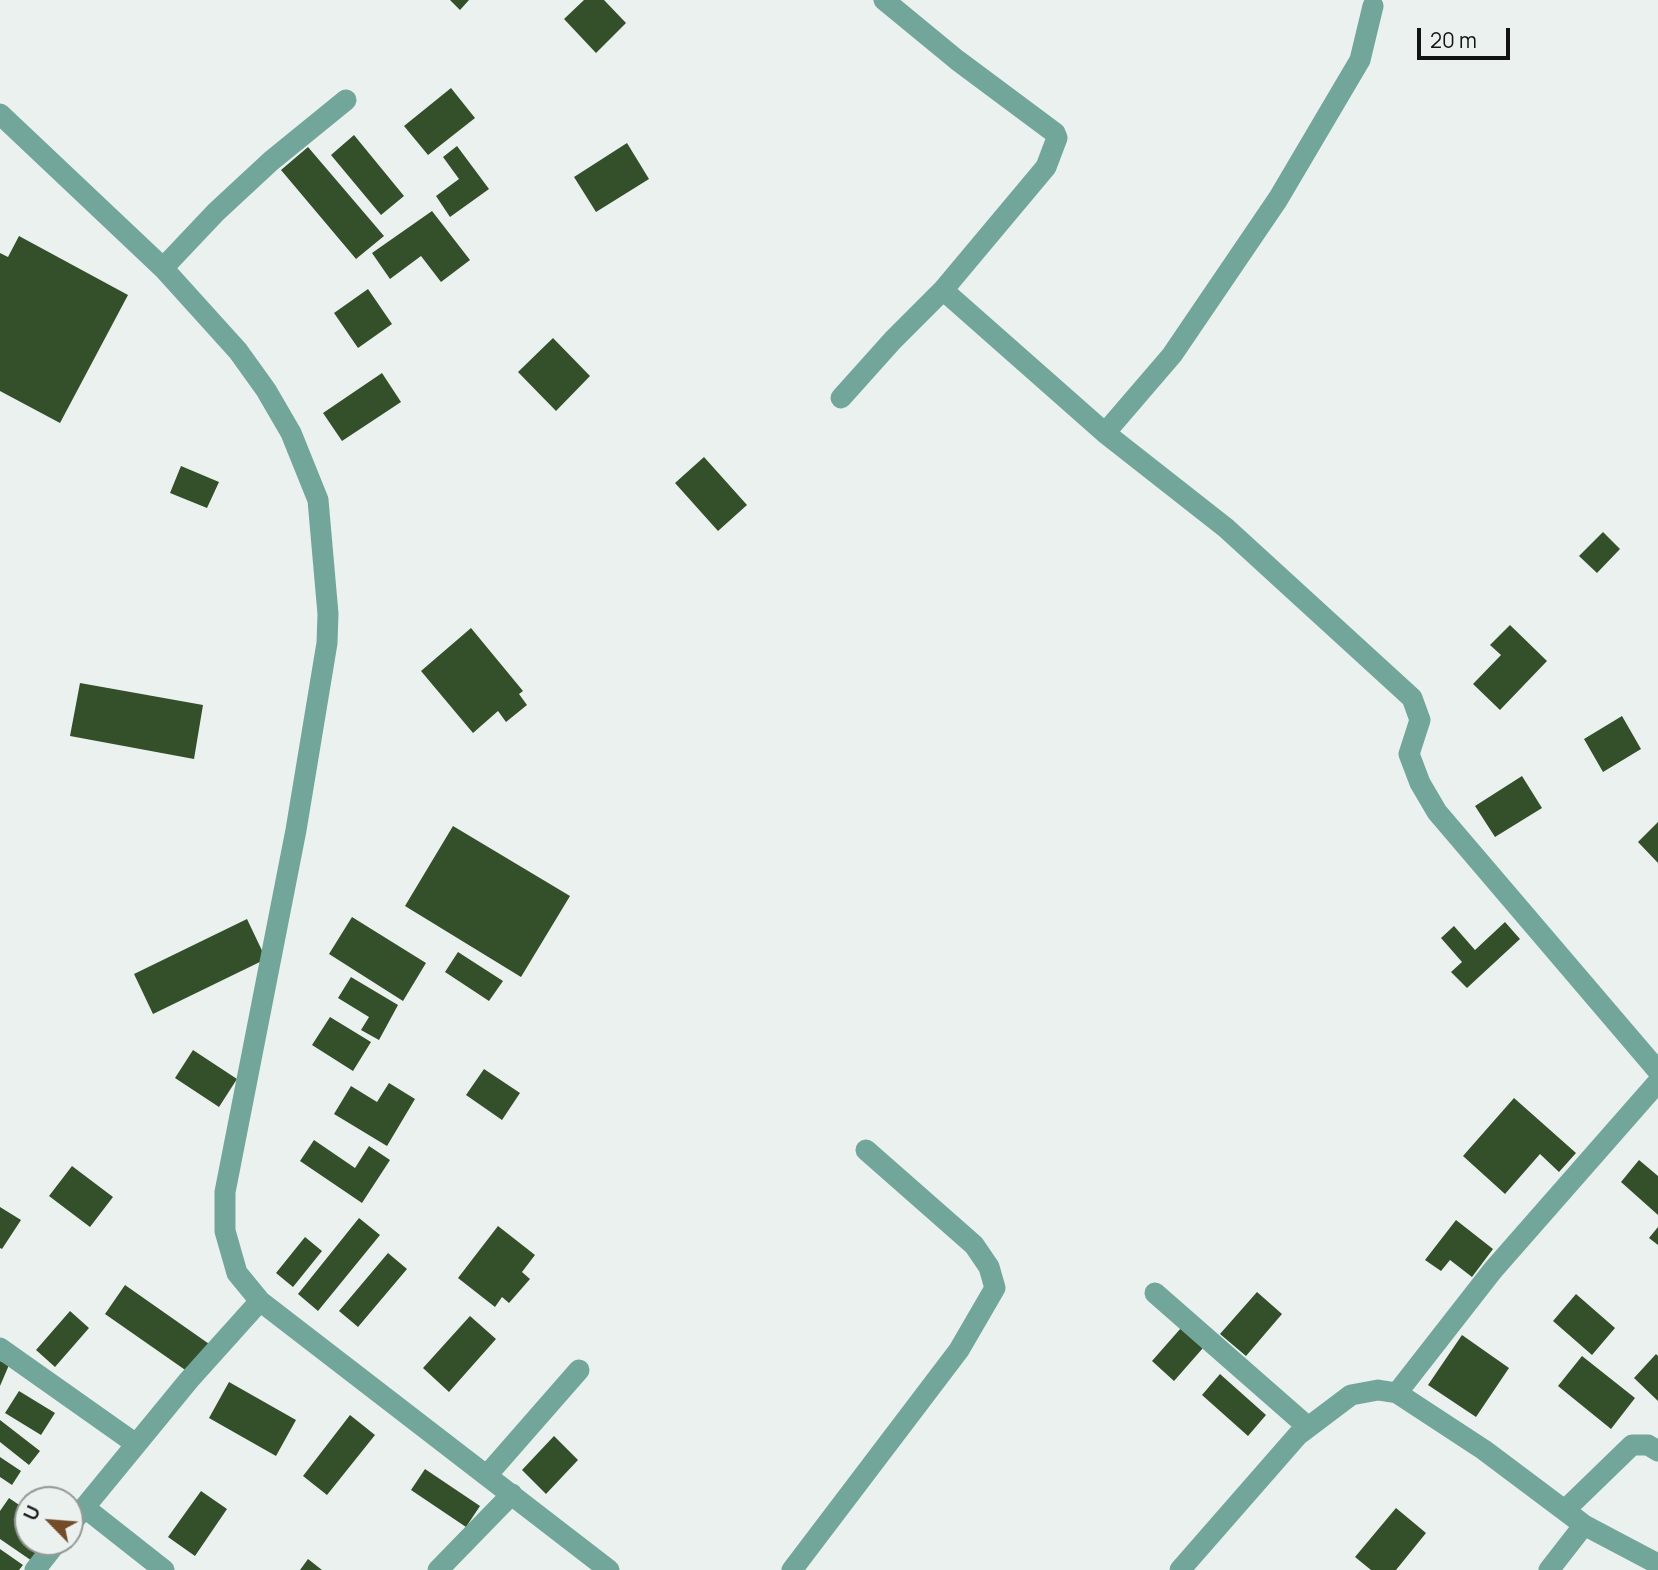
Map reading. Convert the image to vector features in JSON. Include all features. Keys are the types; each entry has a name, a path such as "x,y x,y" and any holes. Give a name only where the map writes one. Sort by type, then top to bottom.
{"street":[{"path":"841,398 943,290 1046,166 1057,138 1055,133 957,60 884,0"},
{"path":"1105,433 1172,355 1278,199 1360,60 1373,6"},
{"path":"163,268 253,178 346,100"},
{"path":"0,114 163,268 238,351 266,390 291,433 318,500 328,614 325,656 258,1031 225,1192 225,1231 237,1273 260,1301 488,1474 609,1570"},
{"path":"943,290 1105,433 1226,528 1412,698 1420,720 1409,754 1420,783 1437,812 1658,1071"},
{"path":"1397,1393 1493,1270 1658,1082"},
{"path":"792,1570 959,1350 995,1288 989,1267 974,1245 866,1150"},
{"path":"1155,1293 1308,1427"},
{"path":"164,1570 84,1507 260,1301"},
{"path":"0,1348 136,1444"},
{"path":"488,1474 579,1370"},
{"path":"1180,1570 1308,1427 1351,1395 1378,1390 1397,1393 1485,1450 1584,1525 1658,1564"},
{"path":"1565,1510 1632,1445 1648,1445 1658,1451"},
{"path":"438,1570 512,1494"},
{"path":"1549,1570 1584,1525"},
{"path":"35,1570 46,1556"}],"building":[{"path":"450,0 469,0 460,10"},
{"path":"584,0 604,0 626,23 596,53 564,19"},
{"path":"451,88 475,118 428,155 404,126"},
{"path":"354,135 404,196 381,215 331,155"},
{"path":"627,143 649,179 596,212 574,177"},
{"path":"457,146 489,189 450,217 436,196 459,179 443,157"},
{"path":"308,147 384,236 356,259 281,170"},
{"path":"432,211 470,260 441,282 421,256 390,279 372,253"},
{"path":"19,236 128,295 60,423 0,391 0,253 8,257"},
{"path":"368,289 392,324 358,348 334,313"},
{"path":"553,338 590,376 556,411 518,372"},
{"path":"382,373 401,402 342,441 323,413"},
{"path":"704,457 747,505 718,531 675,483"},
{"path":"181,466 219,482 207,508 170,493"},
{"path":"1603,532 1620,549 1597,573 1579,556"},
{"path":"1510,625 1547,661 1500,710 1473,684 1501,655 1490,645"},
{"path":"471,628 523,691 519,694 527,705 506,722 498,711 473,733 421,671"},
{"path":"80,683 203,705 194,759 70,736"},
{"path":"1622,716 1641,749 1603,772 1584,739"},
{"path":"1522,776 1542,808 1495,837 1475,806"},
{"path":"1658,822 1658,863 1638,842"},
{"path":"453,826 570,896 521,977 405,906"},
{"path":"352,917 426,963 403,1001 329,954"},
{"path":"247,919 266,959 153,1014 134,974"},
{"path":"1505,922 1520,939 1467,988 1451,972 1462,962 1441,938 1454,926 1475,950"},
{"path":"458,952 503,981 489,1001 445,972"},
{"path":"351,977 398,1005 379,1040 361,1030 369,1017 338,998"},
{"path":"330,1017 371,1042 353,1071 312,1045"},
{"path":"193,1050 237,1079 219,1107 175,1078"},
{"path":"484,1069 520,1093 502,1120 466,1095"},
{"path":"389,1083 415,1099 387,1146 334,1114 351,1086 377,1102"},
{"path":"1514,1098 1576,1153 1559,1172 1540,1154 1505,1194 1463,1156"},
{"path":"314,1140 355,1168 369,1146 390,1160 362,1203 300,1161"},
{"path":"1639,1160 1658,1176 1658,1215 1621,1182"},
{"path":"72,1166 113,1197 90,1227 49,1196"},
{"path":"0,1207 21,1220 2,1249 0,1248"},
{"path":"359,1218 380,1235 318,1311 298,1294"},
{"path":"1456,1220 1493,1249 1472,1277 1450,1260 1441,1271 1425,1260"},
{"path":"498,1226 535,1255 522,1272 530,1279 509,1303 502,1297 495,1307 458,1278"},
{"path":"1658,1227 1658,1245 1649,1238"},
{"path":"305,1237 322,1251 293,1287 276,1273"},
{"path":"388,1253 407,1269 358,1327 339,1311"},
{"path":"125,1285 212,1346 191,1374 105,1314"},
{"path":"1257,1292 1282,1314 1246,1356 1220,1334"},
{"path":"1576,1294 1615,1328 1592,1355 1553,1321"},
{"path":"70,1311 89,1328 55,1367 36,1350"},
{"path":"470,1316 496,1339 449,1392 423,1368"},
{"path":"1181,1328 1203,1348 1174,1381 1152,1361"},
{"path":"1462,1335 1509,1368 1476,1417 1428,1385"},
{"path":"1656,1354 1658,1356 1658,1401 1634,1378"},
{"path":"1582,1356 1635,1398 1611,1429 1558,1386"},
{"path":"0,1361 9,1365 0,1386"},
{"path":"1220,1374 1266,1415 1248,1436 1202,1395"},
{"path":"229,1382 296,1420 276,1456 209,1418"},
{"path":"19,1391 55,1413 41,1435 5,1413"},
{"path":"350,1415 375,1435 327,1495 303,1476"},
{"path":"0,1420 40,1451 29,1465 0,1442"},
{"path":"554,1436 578,1460 546,1494 522,1470"},
{"path":"0,1457 21,1471 12,1485 0,1477"},
{"path":"425,1469 480,1506 466,1527 411,1490"},
{"path":"201,1491 227,1509 195,1556 168,1537"},
{"path":"9,1498 14,1501 14,1549 0,1539 0,1511"},
{"path":"1396,1508 1426,1533 1396,1570 1371,1570 1355,1557"},
{"path":"0,1549 23,1565 19,1570 0,1570"},
{"path":"25,1556 40,1556 35,1563"},
{"path":"308,1559 322,1570 300,1570"}]}
